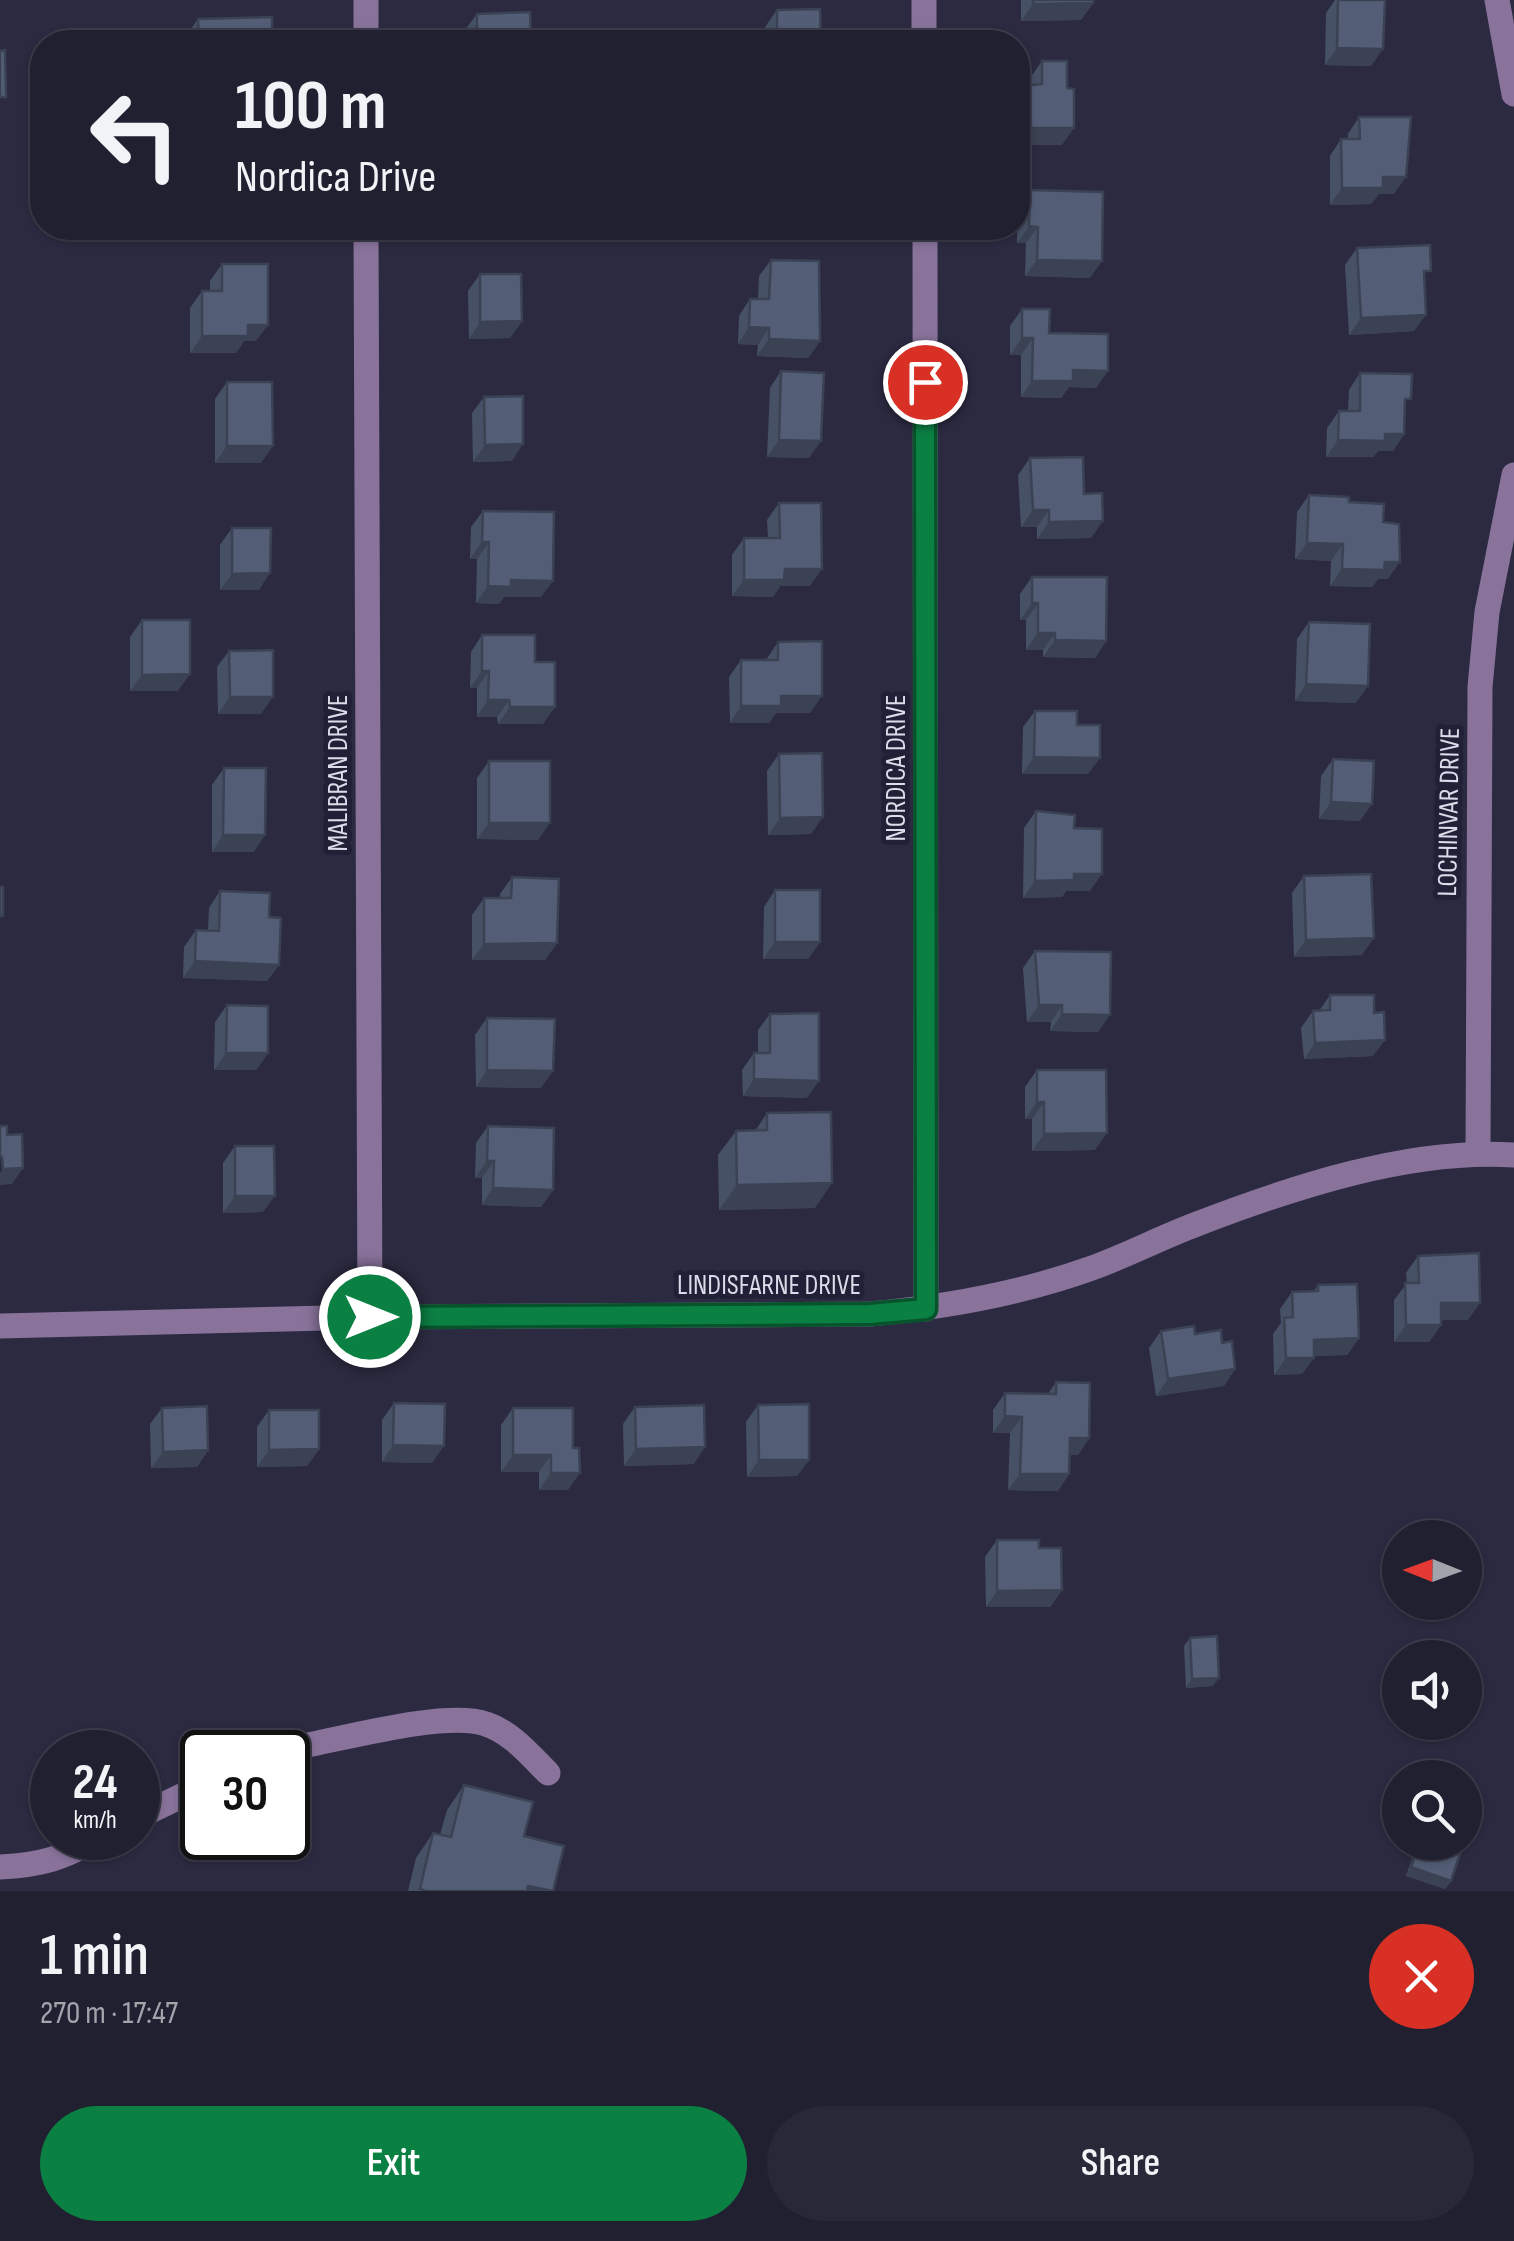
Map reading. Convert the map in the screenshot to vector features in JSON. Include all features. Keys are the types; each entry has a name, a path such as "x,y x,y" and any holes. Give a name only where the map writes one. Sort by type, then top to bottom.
{"street":[{"path":"366,0 366,30"},
{"path":"924,0 924,30"},
{"path":"1496,0 1514,94"},
{"name":"MALIBRAN DRIVE","path":"366,240 370,1317"},
{"name":"NORDICA DRIVE","path":"925,240 926,1309"},
{"name":"LOCHINVAR DRIVE","path":"1478,1152 1480,686 1486,612 1514,475"},
{"name":"LINDISFARNE DRIVE","path":"0,1326 370,1317 870,1314 926,1309 1048,1282 1095,1267 1195,1224 1285,1194 1423,1159 1478,1152 1514,1155"},
{"path":"310,1745 442,1721 485,1724 522,1746 548,1773"},
{"path":"0,1867 56,1860"}],"building":[{"path":"1033,0 1093,0 1093,3 1033,4"},
{"path":"1338,0 1385,0 1383,49 1337,48"},
{"path":"820,9 821,30 777,30 777,10"},
{"path":"530,12 531,30 466,30 477,29 477,14"},
{"path":"272,17 272,30 198,30 198,19"},
{"path":"5,50 6,97 0,97 0,51"},
{"path":"1042,61 1067,61 1067,88 1074,89 1074,128 1031,128 1030,85 1042,84"},
{"path":"1359,117 1411,117 1406,177 1383,177 1383,188 1342,188 1341,139 1360,139"},
{"path":"1030,190 1103,192 1102,261 1037,260 1038,227 1030,226"},
{"path":"1430,245 1431,271 1424,271 1426,315 1361,318 1357,248"},
{"path":"771,260 819,261 820,341 769,339 769,328 749,327 750,299 769,299"},
{"path":"222,264 268,264 268,325 248,325 248,336 202,336 202,291 222,291"},
{"path":"480,274 521,274 522,321 480,322"},
{"path":"1022,309 1050,309 1049,333 1108,334 1108,371 1073,370 1073,381 1032,381 1033,338 1022,338"},
{"path":"781,371 824,373 821,441 779,440"},
{"path":"1360,373 1412,374 1411,399 1405,399 1404,434 1385,434 1385,441 1338,440 1339,411 1360,411"},
{"path":"227,382 272,382 273,446 227,446"},
{"path":"523,396 523,444 485,445 484,397"},
{"path":"1083,457 1084,494 1102,493 1103,521 1049,522 1049,510 1033,510 1030,458"},
{"path":"1309,495 1384,504 1383,522 1399,524 1400,562 1385,562 1384,570 1342,569 1343,544 1307,543"},
{"path":"779,503 821,503 822,569 785,569 784,580 744,580 744,538 780,538"},
{"path":"483,511 554,512 553,581 511,580 511,587 488,586 489,542 482,542"},
{"path":"232,528 271,528 270,573 232,574"},
{"path":"1032,577 1107,577 1106,641 1055,640 1055,633 1038,633 1038,603 1032,603"},
{"path":"142,620 190,620 190,674 142,675"},
{"path":"1309,622 1370,624 1368,686 1306,684"},
{"path":"482,635 535,635 535,662 555,662 555,707 510,707 509,700 488,700 489,671 482,671"},
{"path":"822,641 822,696 781,696 781,706 741,706 741,660 778,660 778,642"},
{"path":"273,650 273,697 230,697 229,651"},
{"path":"1035,711 1077,711 1077,725 1100,725 1100,758 1034,757"},
{"path":"822,753 823,817 780,818 779,754"},
{"path":"1333,759 1374,761 1372,804 1331,802"},
{"path":"489,761 550,761 550,823 489,823"},
{"path":"224,768 266,768 265,835 223,835"},
{"path":"1036,811 1075,815 1074,828 1102,829 1102,874 1074,874 1074,880 1035,881"},
{"path":"1371,874 1374,938 1306,940 1304,876"},
{"path":"512,877 559,879 557,943 484,944 484,898 511,898"},
{"path":"3,887 3,916 0,916"},
{"path":"775,890 820,890 820,942 775,942"},
{"path":"220,891 270,893 269,917 281,918 279,965 195,961 196,930 219,931"},
{"path":"1035,951 1111,952 1110,1015 1062,1014 1062,1005 1039,1005"},
{"path":"1330,995 1374,995 1374,1013 1384,1012 1385,1040 1315,1043 1313,1011 1330,1010"},
{"path":"227,1005 268,1006 268,1053 226,1053"},
{"path":"819,1013 819,1081 754,1079 754,1053 770,1053 770,1014"},
{"path":"487,1018 555,1019 553,1071 487,1070"},
{"path":"1037,1070 1106,1070 1107,1133 1044,1134 1044,1102 1037,1102"},
{"path":"831,1112 832,1183 737,1185 736,1131 767,1130 767,1113"},
{"path":"0,1126 7,1126 7,1135 22,1134 23,1168 3,1169"},
{"path":"488,1126 554,1128 553,1190 493,1188 494,1161 487,1161"},
{"path":"235,1146 274,1146 275,1196 235,1196"},
{"path":"1479,1253 1480,1303 1441,1303 1441,1325 1406,1325 1405,1283 1419,1283 1418,1256"},
{"path":"1357,1284 1359,1338 1314,1340 1314,1358 1286,1358 1284,1318 1293,1317 1292,1292 1318,1291 1318,1285"},
{"path":"1194,1326 1195,1334 1221,1330 1222,1343 1232,1341 1235,1369 1168,1379 1161,1331"},
{"path":"1056,1382 1090,1383 1089,1438 1070,1438 1069,1474 1020,1474 1022,1417 1005,1416 1005,1393 1056,1394"},
{"path":"394,1403 445,1404 444,1446 393,1445"},
{"path":"809,1404 809,1460 759,1460 758,1405"},
{"path":"704,1405 705,1447 636,1449 635,1407"},
{"path":"207,1406 208,1450 163,1452 162,1408"},
{"path":"513,1408 573,1408 573,1448 579,1448 580,1473 551,1473 551,1455 513,1455"},
{"path":"269,1410 319,1410 319,1449 269,1450"},
{"path":"997,1540 1039,1540 1039,1548 1061,1548 1062,1590 997,1591"},
{"path":"1217,1636 1219,1678 1192,1679 1190,1638"},
{"path":"464,1785 533,1802 524,1836 564,1846 553,1891 528,1886 527,1891 420,1889 433,1833 451,1837"},
{"path":"1414,1860 1458,1860 1451,1881 1411,1867"}],"route":[{"path":"370,1317 870,1314 926,1309 925,382"}]}
